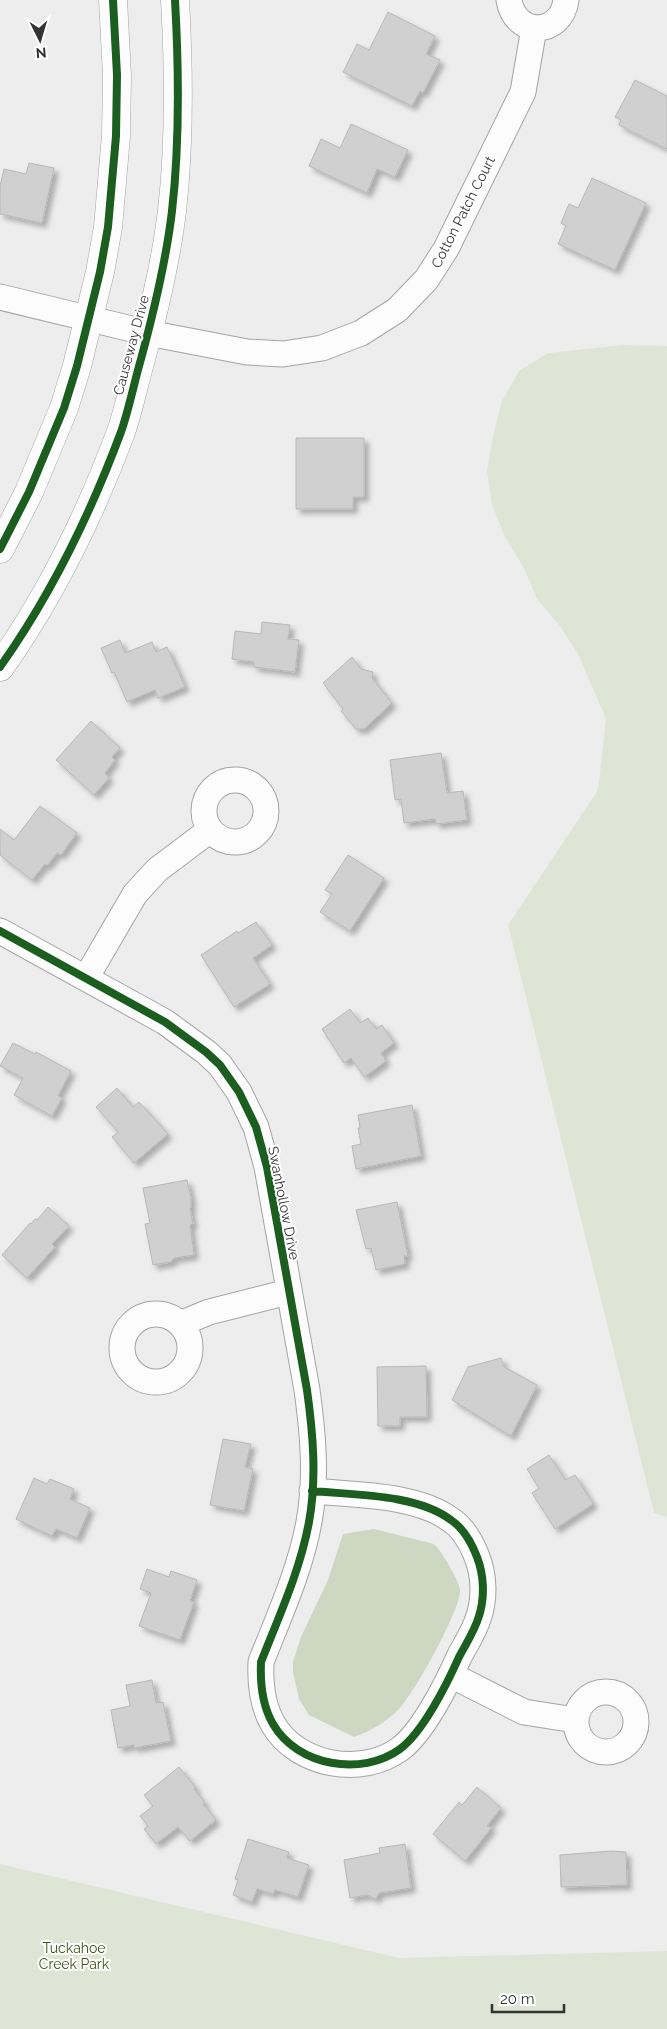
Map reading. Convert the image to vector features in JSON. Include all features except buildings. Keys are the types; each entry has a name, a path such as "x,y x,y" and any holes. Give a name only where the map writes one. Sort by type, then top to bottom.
{"street":[{"path":"0,549 30,492 64,408 77,366 100,272 108,227 116,136 117,75 113,0"},
{"name":"Causeway Drive","path":"0,667 45,596 76,540 121,430 148,334 160,286 172,212 177,146 179,75 175,0"},
{"path":"509,0 512,11 517,19 525,25 534,28 544,27 553,23 561,16 566,0"},
{"name":"Cotton Patch Court","path":"0,297 148,334 247,352 282,354 322,348 361,334 397,310 426,280 446,249 523,92 534,28"},
{"path":"86,978 135,894 157,870 210,830"},
{"name":"Swanhollow Drive","path":"0,931 165,1022 206,1052 220,1065 239,1092 256,1127 267,1167 311,1420 314,1469 309,1521 296,1572 261,1662 260,1677 263,1702 274,1726 295,1747 321,1761 342,1765 362,1764 382,1759 400,1749 418,1731 451,1675 479,1618 483,1599 482,1578 472,1545 454,1521 426,1507 396,1500 312,1491"},
{"path":"180,1324 209,1312 288,1292"},
{"path":"451,1675 524,1712 575,1720"}],"green space":[{"path":"623,345 667,346 667,1517 654,1513 508,925 598,790 606,719 578,654 560,626 537,599 524,568 505,537 492,505 487,471 502,401 519,371 548,353"},
{"path":"374,1529 434,1544 450,1566 460,1590 453,1614 436,1651 406,1700 384,1722 354,1737 309,1715 299,1699 293,1672 293,1662 301,1637 328,1580 343,1534"},
{"name":"Tuckahoe Creek Park","path":"0,1864 399,1958 667,1951 667,2029 0,2029"}],"cycle path":[{"path":"0,549 29,492 64,408 77,366 100,272 108,227 116,136 117,75 113,0"},
{"path":"0,667 19,640 53,583 83,524 121,432 129,405 159,286 175,185 178,106 175,0"},
{"path":"0,931 165,1022 206,1052 220,1065 239,1092 256,1127 267,1167 307,1390 311,1423 313,1472 313,1489 311,1505 309,1522 305,1540 288,1593 261,1662 262,1694 273,1724 284,1738 298,1750 314,1758 331,1763 368,1763 385,1758 400,1749 409,1741 434,1707 477,1621 483,1594 481,1571 475,1552 463,1532 455,1523 437,1511 403,1500 365,1495 347,1494 329,1492 312,1491"}]}
